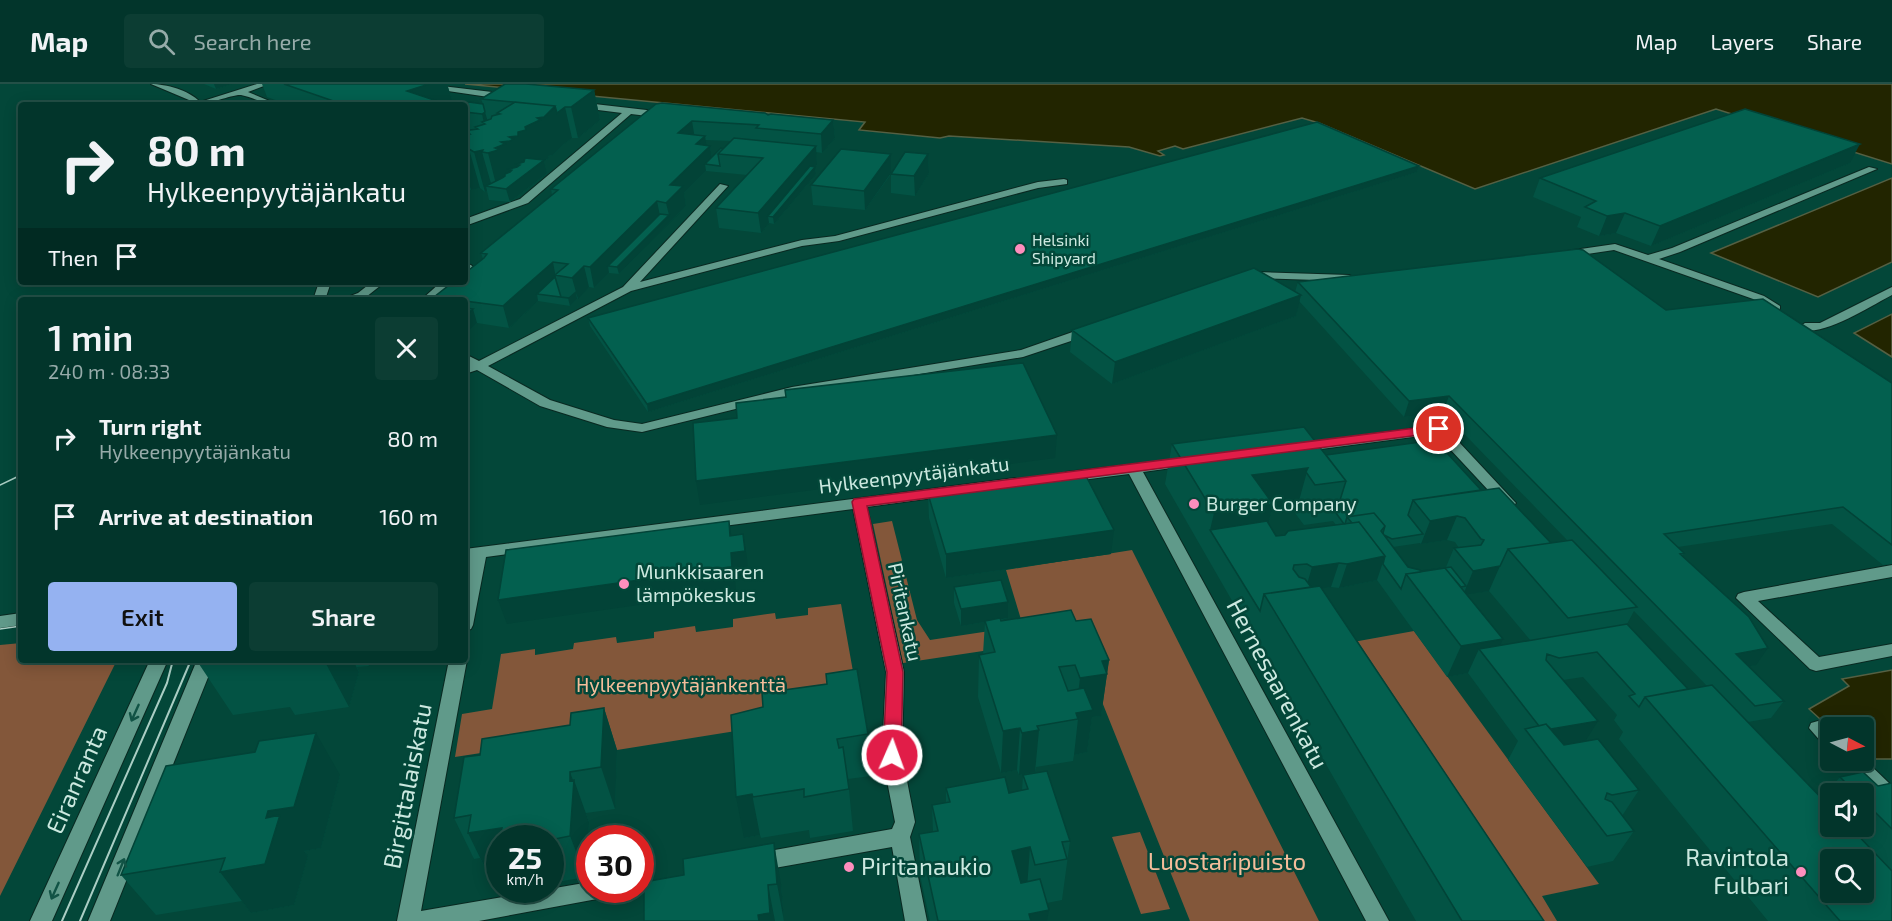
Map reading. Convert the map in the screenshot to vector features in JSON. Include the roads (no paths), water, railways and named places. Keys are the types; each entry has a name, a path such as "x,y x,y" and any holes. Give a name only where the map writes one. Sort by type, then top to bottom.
{"street":[{"path":"155,84 192,98 195,102"},
{"path":"208,102 265,84"},
{"path":"429,84 523,99"},
{"path":"240,92 267,102"},
{"path":"256,98 267,94"},
{"path":"570,104 680,116"},
{"path":"468,222 524,201 628,112"},
{"path":"1649,258 1676,250 1872,169"},
{"path":"468,369 627,289 802,243 835,239 1038,185 1064,182"},
{"path":"627,289 723,186"},
{"path":"1553,255 1615,247 1760,298 1824,340"},
{"path":"1241,280 1256,275 1342,278 1365,276"},
{"path":"356,297 375,285"},
{"path":"430,297 444,285"},
{"path":"1796,322 1822,326 1892,290"},
{"path":"468,360 545,403 612,424 642,428 792,391 1023,353 1099,327"},
{"path":"1280,450 1439,429 1523,519"},
{"path":"1051,479 1198,461"},
{"name":"Hernesaarenkatu","path":"1134,469 1378,921"},
{"name":"Hylkeenpyytäjänkatu","path":"472,553 1028,482"},
{"name":"Piritankatu","path":"859,502 895,672 892,755 905,822 900,837"},
{"path":"468,594 472,553"},
{"path":"1892,571 1744,598 1816,664 1892,650"},
{"path":"0,622 18,619"},
{"name":"Eiranranta","path":"41,921 158,663"},
{"path":"99,921 205,663"},
{"name":"Birgittalaiskatu","path":"408,921 457,663"},
{"path":"1863,771 1892,799"},
{"path":"744,864 900,837 916,921"},
{"path":"421,921 450,918 576,894"}],"tram line":[{"path":"0,485 18,476"},
{"path":"0,629 18,626"},
{"path":"62,921 167,683 172,663"},
{"path":"80,921 190,663"}],"place":[{"name":"Helsinki Shipyard","path":"1020,249"},
{"name":"Burger Company","path":"1194,504"},
{"name":"Munkkisaaren lämpökeskus","path":"624,584"},
{"name":"Piritanaukio","path":"849,867"},
{"name":"Ravintola Fulbari","path":"1801,872"}],"park label":[{"name":"Hylkeenpyytäjänkenttä","path":"681,685"},
{"name":"Luostaripuisto","path":"1227,862"}]}
